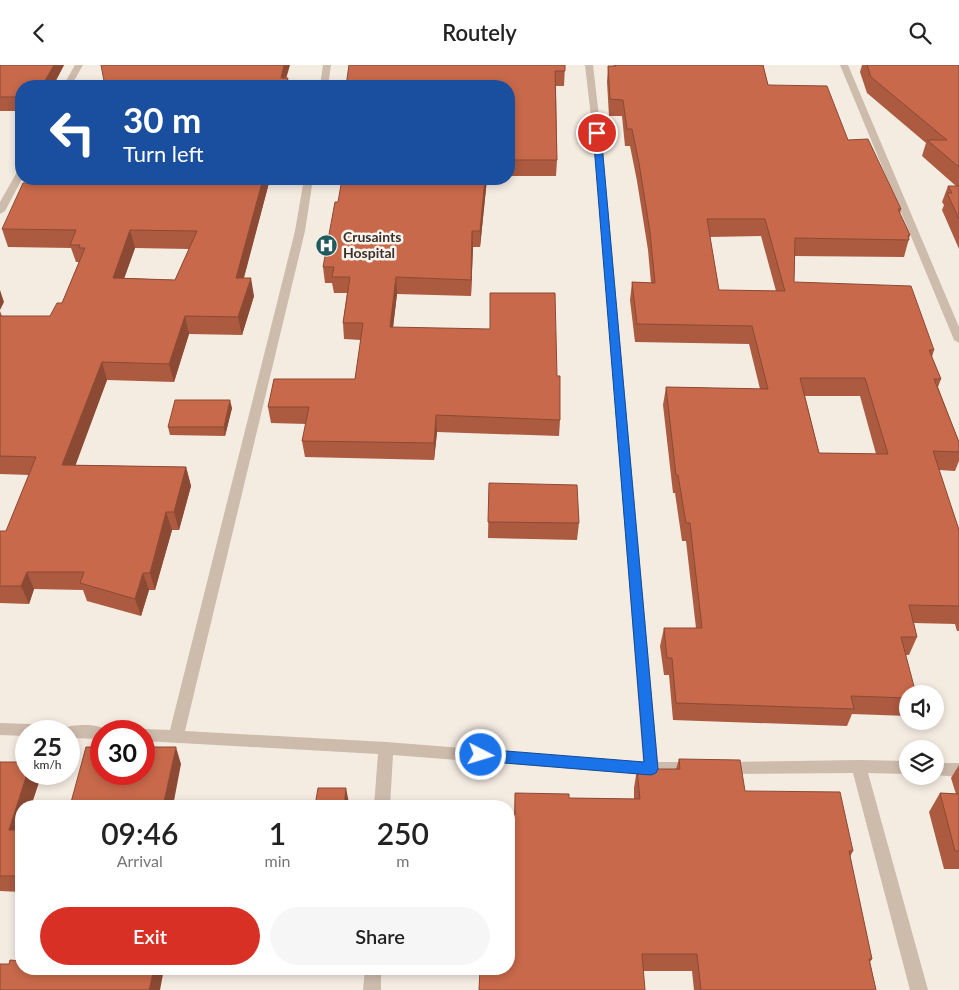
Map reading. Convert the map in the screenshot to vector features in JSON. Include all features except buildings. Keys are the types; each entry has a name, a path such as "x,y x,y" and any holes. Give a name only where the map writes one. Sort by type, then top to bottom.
{"street":[{"path":"70,80 79,65"},
{"path":"325,80 327,65"},
{"path":"589,65 599,151 651,769"},
{"path":"844,65 959,341"},
{"path":"0,211 15,183"},
{"path":"176,737 300,231 308,185"},
{"path":"0,729 15,730"},
{"path":"155,736 386,748 651,769 859,765 899,767"},
{"path":"382,800 386,748"},
{"path":"859,765 918,990"},
{"path":"944,769 959,770"},
{"path":"372,990 373,975"}],"place":[{"name":"Crusaints Hospital","path":"327,245"}],"route":[{"path":"481,755 651,769 597,133"}]}
